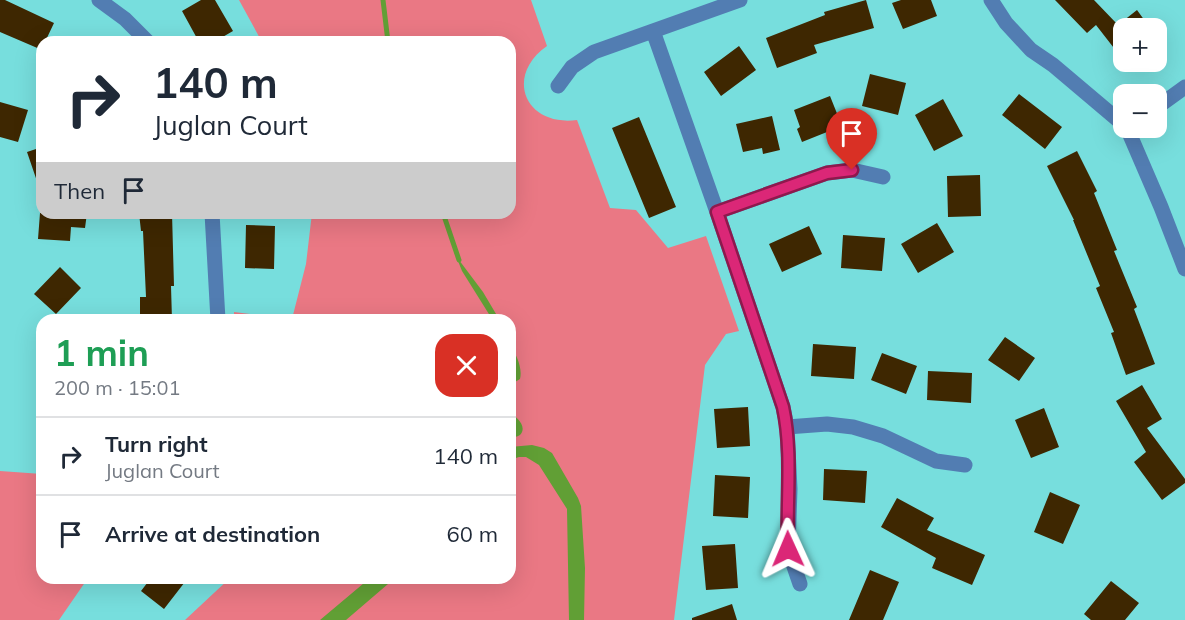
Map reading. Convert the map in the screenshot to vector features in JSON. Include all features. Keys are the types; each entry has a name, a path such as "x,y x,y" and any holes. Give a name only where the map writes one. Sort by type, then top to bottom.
{"street":[{"path":"99,0 142,36"},
{"path":"558,86 572,67 594,52 740,0"},
{"path":"991,0 1006,23 1031,50 1053,65 1113,115"},
{"path":"653,31 771,367 787,427 790,489 788,549 800,584"},
{"path":"1167,100 1185,87"},
{"path":"1131,138 1185,269"},
{"path":"717,212 827,173 852,170 883,177"},
{"path":"212,219 218,314"},
{"path":"787,427 827,424 853,427 884,436 936,461 965,465"}],"shaded area":[{"path":"239,0 531,0 547,46 534,58 526,71 524,84 526,97 533,108 544,116 559,120 577,120 610,208 636,210 668,248 706,236 739,331 726,334 705,365 674,620 185,620 224,584 516,584 516,314 293,314 306,264 311,219 516,219 516,36 259,36"},
{"path":"456,256 496,314 489,314 462,271"},
{"path":"516,356 521,374 520,379 516,381"},
{"path":"516,417 523,428 520,435 516,437"},
{"path":"532,445 552,453 578,498 581,506 585,568 584,620 569,620 567,509 539,465 526,457 516,458 516,446"},
{"path":"0,471 36,474 36,584 84,584 59,620 0,620"},
{"path":"363,584 388,584 346,620 320,620"}],"building":[{"path":"0,0 5,0 54,23 48,36 36,36 36,47 0,32"},
{"path":"201,0 215,0 233,31 224,36 196,36 182,11"},
{"path":"866,0 874,28 814,45 817,53 777,68 766,38 825,15 824,12"},
{"path":"901,0 931,0 937,16 903,29 892,3"},
{"path":"1055,0 1094,0 1113,20 1113,47 1096,25 1087,33"},
{"path":"1137,10 1143,18 1127,18"},
{"path":"739,46 756,70 721,96 704,72"},
{"path":"870,74 906,83 898,115 862,106"},
{"path":"1019,94 1062,127 1045,149 1002,115"},
{"path":"830,96 842,126 802,142 794,110"},
{"path":"943,99 963,136 934,151 915,115"},
{"path":"0,102 28,110 18,142 0,137"},
{"path":"772,116 780,150 763,154 762,148 743,152 736,124"},
{"path":"639,117 676,207 649,218 612,128"},
{"path":"36,149 36,178 27,152"},
{"path":"1077,151 1097,191 1094,193 1117,250 1114,251 1137,307 1134,309 1155,364 1126,375 1111,333 1114,332 1096,288 1100,286 1074,220 1047,166"},
{"path":"980,175 981,216 948,217 947,176"},
{"path":"40,219 86,219 85,228 71,227 70,241 38,239"},
{"path":"140,219 172,219 174,286 171,286 172,314 140,314 140,297 146,297 143,231 141,231"},
{"path":"937,223 954,252 918,273 901,244"},
{"path":"246,225 275,226 274,269 245,268"},
{"path":"809,226 822,254 782,272 769,244"},
{"path":"843,235 885,238 882,271 841,268"},
{"path":"60,267 81,288 56,314 34,294"},
{"path":"1005,337 1035,358 1019,381 988,360"},
{"path":"813,344 856,347 854,379 811,376"},
{"path":"882,353 917,366 906,394 871,380"},
{"path":"928,371 972,373 971,403 927,400"},
{"path":"1142,385 1162,419 1147,428 1185,479 1185,483 1162,500 1134,462 1146,452 1116,401"},
{"path":"748,407 750,446 717,448 714,409"},
{"path":"1044,408 1059,447 1031,458 1015,420"},
{"path":"824,469 867,471 865,503 823,500"},
{"path":"715,475 750,477 748,518 713,516"},
{"path":"1050,492 1080,505 1063,544 1034,532"},
{"path":"897,498 934,518 927,530 985,555 972,585 932,568 936,558 881,527"},
{"path":"735,544 738,588 706,590 702,546"},
{"path":"870,570 899,582 883,620 849,620"},
{"path":"1111,581 1139,603 1125,620 1091,620 1084,614"},
{"path":"146,584 183,584 164,609 141,591"},
{"path":"732,604 737,620 692,620 692,618"}],"waterway":[{"path":"383,0 387,36"},
{"path":"445,219 459,260"}],"route":[{"path":"788,549 790,489 787,427 783,407 717,212 827,173 852,170"}]}
